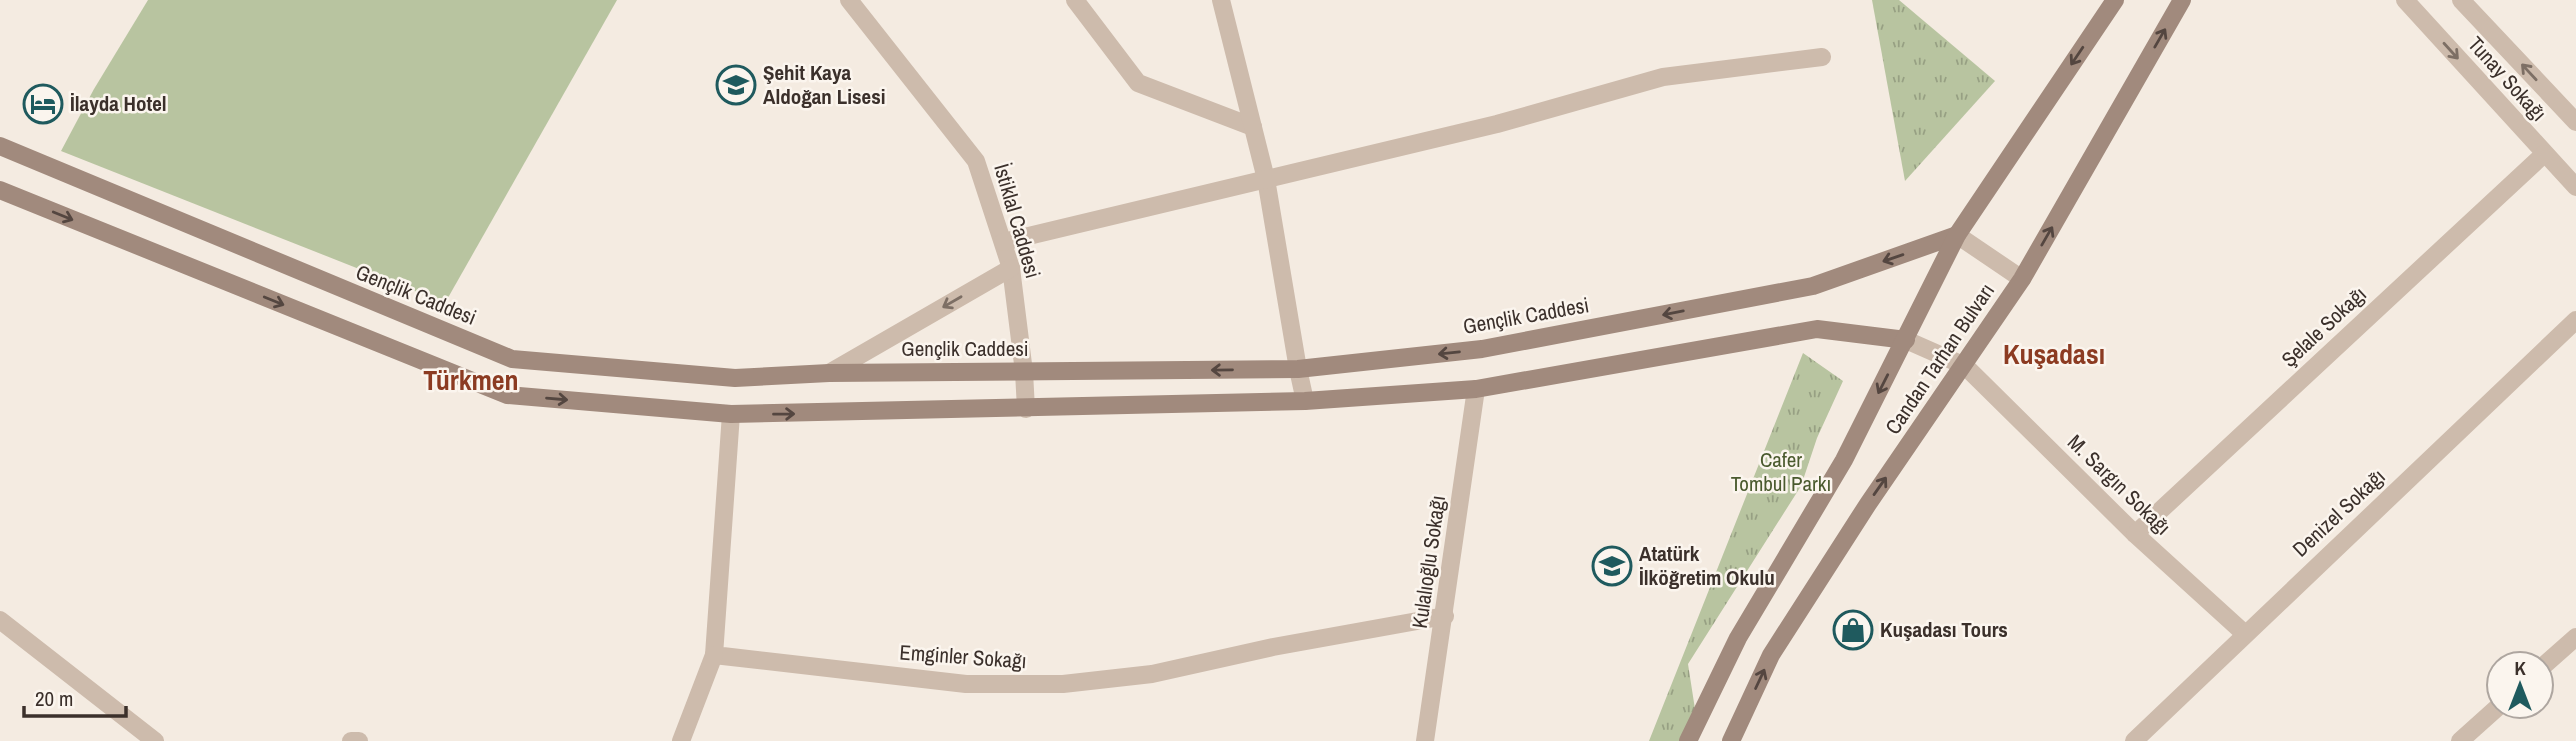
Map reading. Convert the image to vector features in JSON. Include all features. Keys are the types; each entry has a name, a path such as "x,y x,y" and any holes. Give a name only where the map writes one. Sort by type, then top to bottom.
{"main road":[{"name":"Candan Tarhan Bulvarı","path":"1688,741 1738,638 1844,460 1957,236 2115,0"},
{"name":"Candan Tarhan Bulvarı","path":"1731,741 1771,655 1868,504 1965,366 2022,279 2182,0"},
{"name":"Gençlik Caddesi","path":"0,146 512,359 735,378 829,373 1298,369 1482,349 1813,286 1957,236"},
{"path":"0,190 507,395 731,414 1305,401 1476,389 1817,329 1906,340"}],"street":[{"name":"İstiklal Caddesi","path":"849,0 976,161 1011,268 1027,409"},
{"path":"1075,0 1138,83 1253,127"},
{"path":"1221,0 1266,179 1305,401"},
{"name":"Tunay Sokağı","path":"2405,0 2576,187"},
{"name":"Tunay Sokağı","path":"2461,0 2576,122"},
{"path":"1003,242 1497,124 1662,77 1822,57"},
{"name":"Şelale Sokağı","path":"2135,534 2544,154"},
{"path":"1957,236 2022,279"},
{"path":"829,373 1011,268"},
{"name":"Denizel Sokağı","path":"2134,741 2576,320"},
{"path":"1906,340 1965,366"},
{"name":"M. Sargın Sokağı","path":"1965,366 2135,534 2245,634"},
{"name":"Kulalıoğlu Sokağı","path":"1426,741 1476,389"},
{"path":"681,741 713,655 731,414"},
{"name":"Emginler Sokağı","path":"713,655 966,684 1063,684 1152,674 1273,647 1445,616"},
{"path":"0,620 155,741"},
{"path":"2555,656 2576,637"},
{"path":"2460,741 2485,719"},
{"path":"351,741 359,741"}],"green space":[{"path":"148,0 617,0 445,303 61,151 94,89"},
{"path":"1872,0 1899,0 1995,81 1905,181"},
{"name":"Cafer Tombul Parkı","path":"1803,353 1843,381 1817,438 1801,486 1688,664 1697,722 1690,741 1649,741"}],"place":[{"name":"Şehit Kaya Aldoğan Lisesi","path":"736,85"},
{"name":"İlayda Hotel","path":"43,104"},
{"name":"Atatürk İlköğretim Okulu","path":"1612,566"},
{"name":"Kuşadası Tours","path":"1853,630"}],"district":[{"name":"Kuşadası","path":"2054,354"},
{"name":"Türkmen","path":"471,380"}]}
